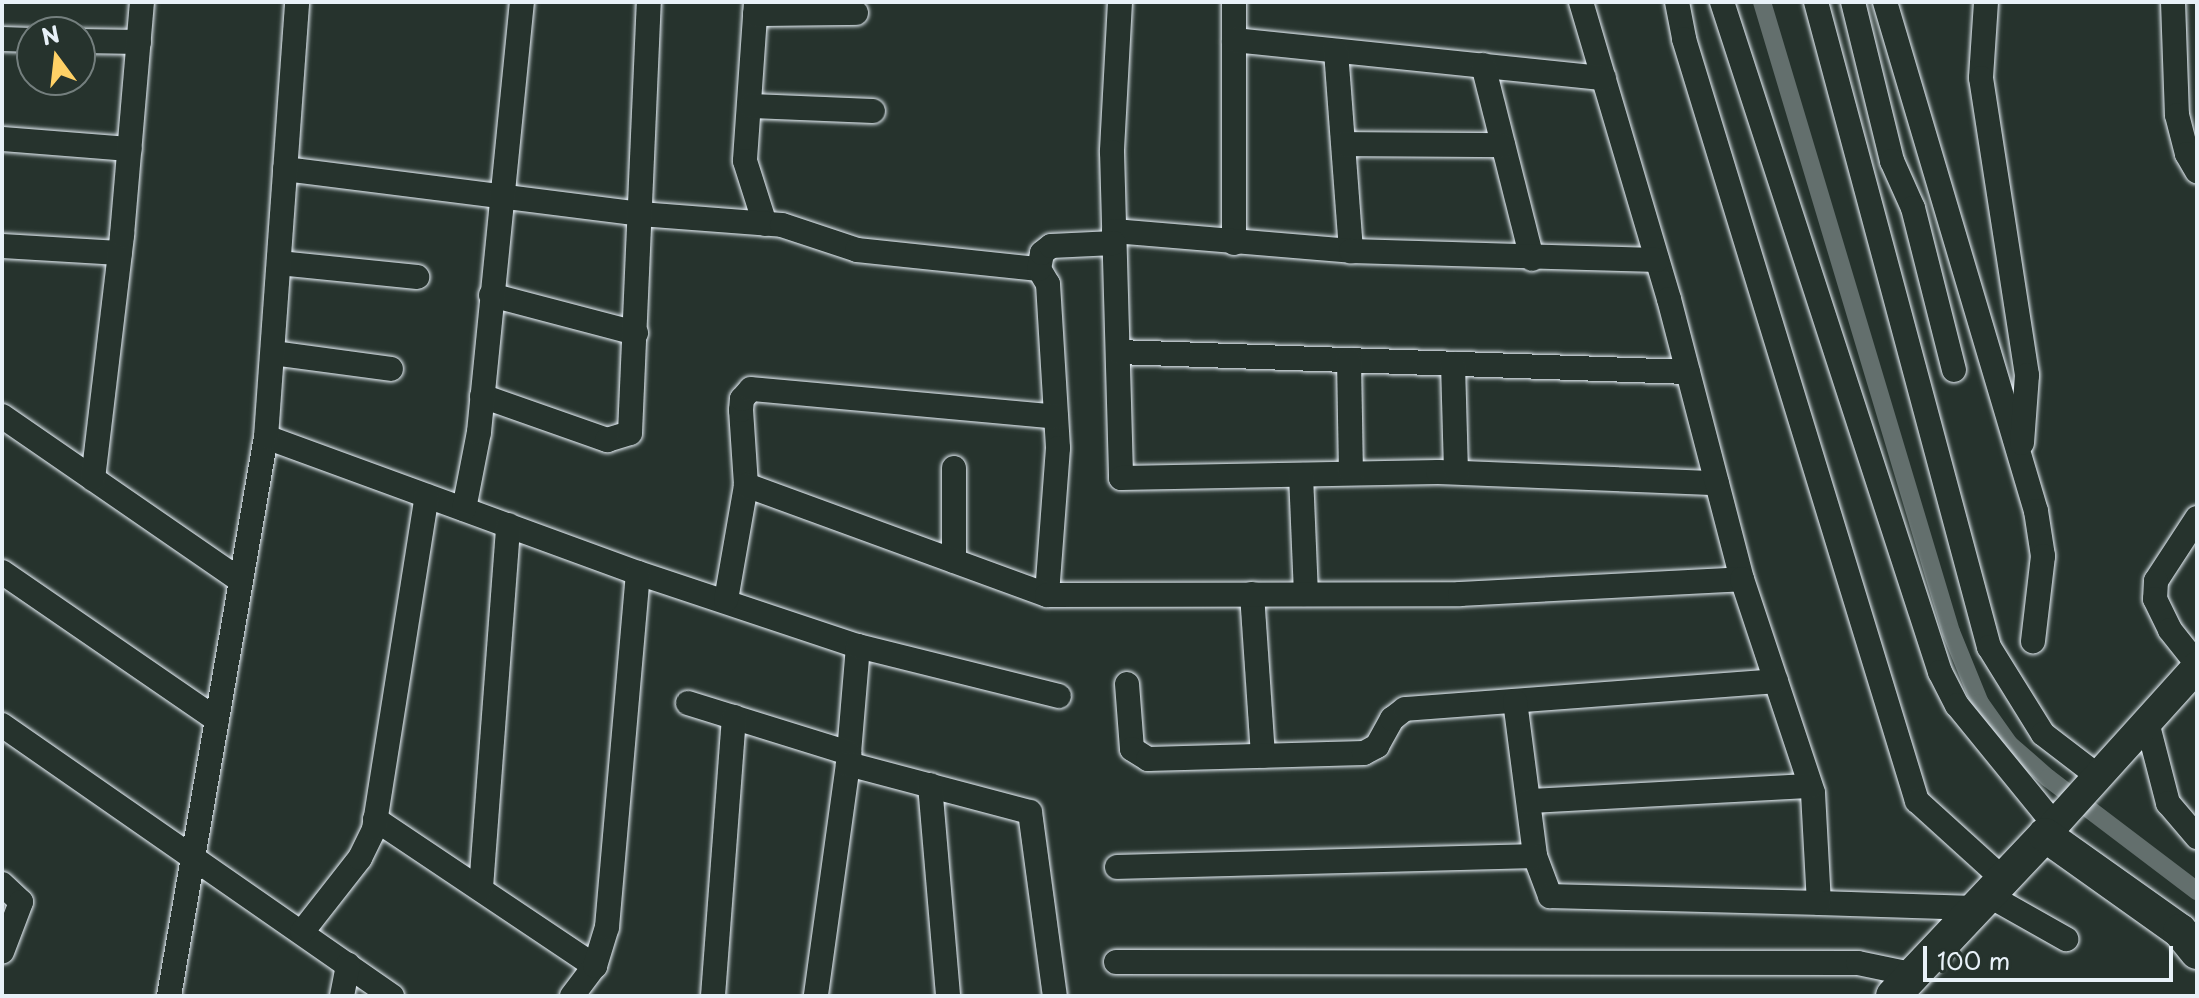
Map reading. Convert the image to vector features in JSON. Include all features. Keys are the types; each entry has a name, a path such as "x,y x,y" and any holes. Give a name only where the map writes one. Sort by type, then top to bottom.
{"highway":[{"path":"1902,985 2055,825 2191,940"}],"main road":[{"path":"2055,825 2197,665"}],"street":[{"path":"93,479 120,253 142,2"},
{"path":"169,996 266,437 297,2"},
{"path":"464,509 482,396 522,2"},
{"path":"482,396 607,440 624,438 633,425 649,2"},
{"path":"1120,2 1112,152 1121,478 1456,472 1717,483"},
{"path":"1234,2 1234,243"},
{"path":"1581,2 1657,260 1742,579 1810,786 1819,903"},
{"path":"1677,2 1684,39 1917,801 1989,894 2066,939"},
{"path":"1722,2 1940,672 1957,705 2055,825"},
{"path":"1816,2 1989,647 2043,734 2096,779"},
{"path":"1853,2 1892,161 1913,208 1954,370"},
{"path":"1885,2 2020,449 2043,556 2033,641"},
{"path":"1986,2 1982,87 2028,391 2020,449"},
{"path":"2197,4 2172,2 2177,115 2187,154 2197,171"},
{"path":"765,224 745,161 752,106 756,8 856,13"},
{"path":"1234,40 1604,78"},
{"path":"96,41 139,42"},
{"path":"1336,51 1351,251"},
{"path":"1483,65 1532,259"},
{"path":"752,106 873,111"},
{"path":"2,139 130,149"},
{"path":"1344,144 1503,145"},
{"path":"285,169 640,214 765,224 857,250 1039,269"},
{"path":"1047,595 1056,417 1048,284 1039,269 1042,253 1051,246 1114,237 1532,259 1657,260"},
{"path":"2,246 120,253"},
{"path":"279,263 417,277"},
{"path":"491,295 636,333"},
{"path":"1118,352 1688,372"},
{"path":"273,353 391,369"},
{"path":"1349,360 1351,473"},
{"path":"1453,364 1456,472"},
{"path":"726,600 746,485 742,399 751,389 1056,417"},
{"path":"2,416 241,581"},
{"path":"266,437 638,573 858,646 1059,696"},
{"path":"954,468 954,561"},
{"path":"1301,475 1306,594"},
{"path":"746,485 1047,595 1460,594 1742,579"},
{"path":"302,932 360,858 375,819 427,496"},
{"path":"2197,518 2156,581 2155,599 2170,630 2197,665"},
{"path":"481,888 508,525"},
{"path":"2,572 217,720"},
{"path":"572,996 595,966 607,927 638,573"},
{"path":"1252,594 1263,756"},
{"path":"816,996 849,759 858,646"},
{"path":"1127,684 1131,742 1141,758 1364,753 1377,746 1392,719 1405,709 1776,681"},
{"path":"1515,701 1535,856 1545,889 1559,899 1819,903 1989,894"},
{"path":"688,703 930,785 1030,812 1055,996"},
{"path":"713,996 734,717"},
{"path":"2147,722 2168,803 2197,837"},
{"path":"2,725 392,996"},
{"path":"930,785 948,996"},
{"path":"1529,801 1810,786"},
{"path":"375,819 595,966"},
{"path":"1117,867 1535,856"},
{"path":"2,884 21,902 2,952"},
{"path":"1116,962 1858,963 1902,985"},
{"path":"342,996 348,965"}],"waterway":[{"path":"1762,2 1951,632 1980,703 2009,744 2048,778 2197,891"}]}
